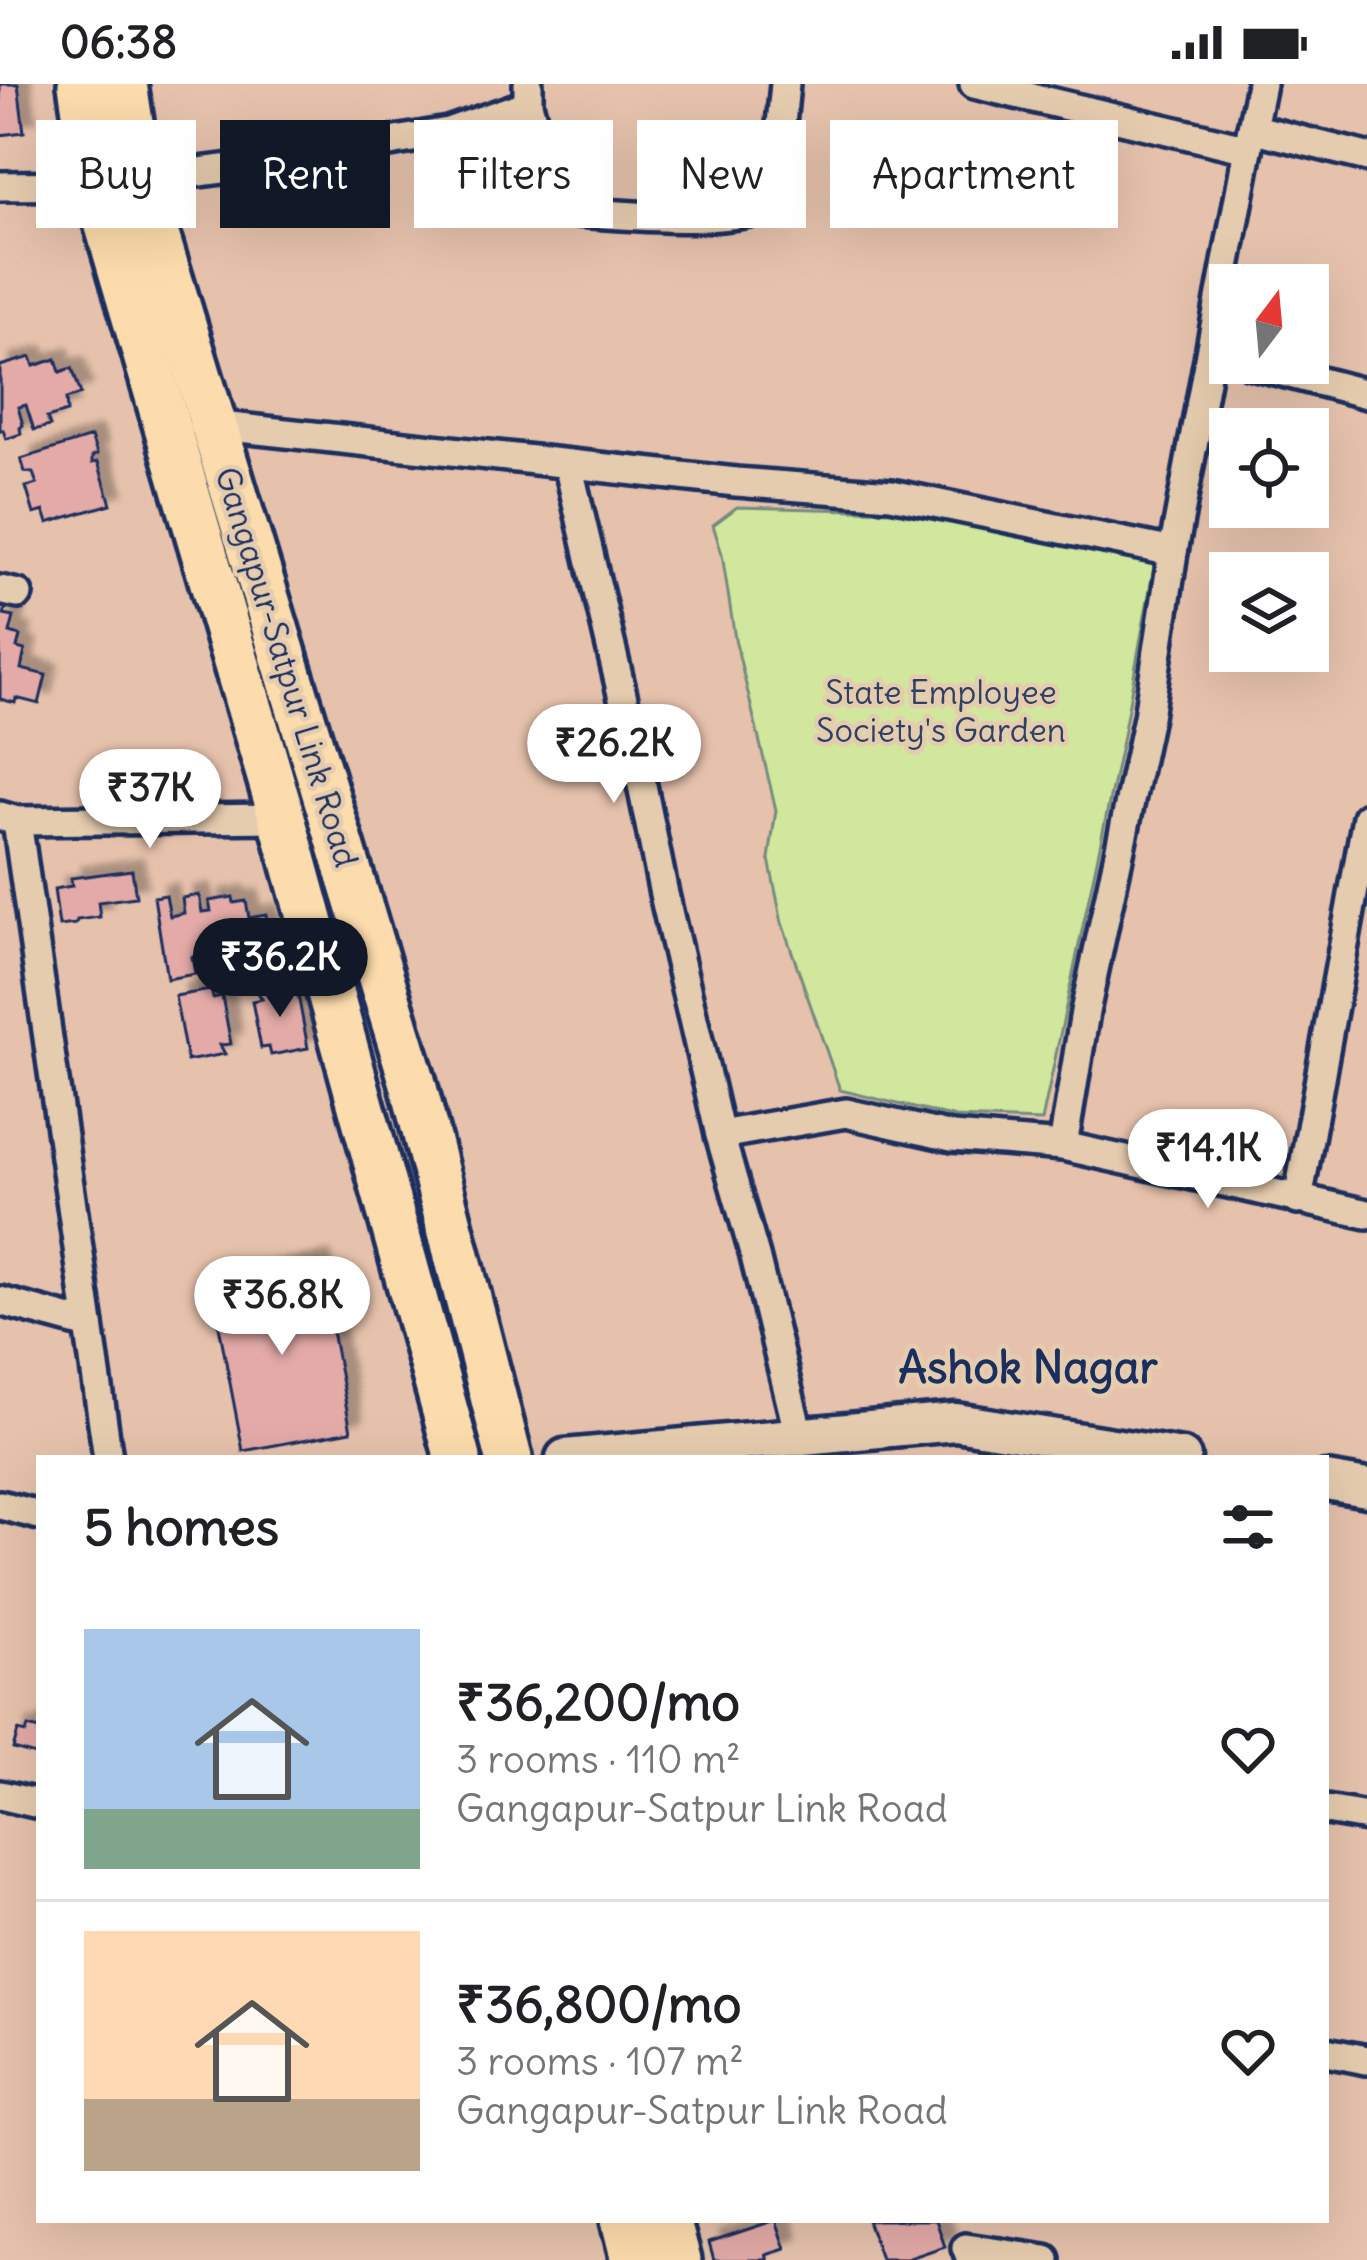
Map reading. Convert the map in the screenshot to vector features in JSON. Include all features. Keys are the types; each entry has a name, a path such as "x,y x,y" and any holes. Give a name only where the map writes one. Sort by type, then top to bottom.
{"main road":[{"name":"Gangapur-Satpur Link Road","path":"81,84 94,120"},
{"name":"Gangapur-Satpur Link Road","path":"121,120 124,84"},
{"name":"Gangapur-Satpur Link Road","path":"131,228 191,424 412,1080 507,1455"},
{"name":"Gangapur-Satpur Link Road","path":"191,424 282,818 457,1455"},
{"path":"625,2223 634,2260"},
{"path":"669,2223 677,2260"}],"street":[{"path":"196,172 448,132 528,94 559,211 721,217 755,212 773,205 785,84"},
{"path":"974,84 1367,157"},
{"path":"1233,264 1261,84"},
{"path":"0,186 36,185"},
{"path":"1063,1145 1085,1012 1148,717 1173,552 1213,384"},
{"path":"1329,384 1367,394"},
{"path":"191,424 891,494 1173,552"},
{"path":"568,464 720,1135 799,1436"},
{"path":"1298,1200 1367,817"},
{"path":"108,1455 9,819 282,818"},
{"path":"720,1135 846,1113 952,1137 1063,1145 1367,1214"},
{"path":"0,1301 89,1325"},
{"path":"597,1455 799,1436 866,1444 956,1422 1163,1455"},
{"path":"1329,1481 1367,1487"},
{"path":"0,1505 36,1514"},
{"path":"0,1795 36,1803"},
{"path":"1329,1811 1367,1817"},
{"path":"1329,2053 1367,2060"},
{"path":"970,2260 966,2248 1046,2260"}],"green space":[{"name":"State Employee Society's Garden","path":"737,507 895,511 1155,561 1042,1121 956,1118 840,1090 782,923 769,859 776,810 713,525"}],"building":[{"path":"0,84 18,84 24,132 0,135"},
{"path":"31,357 34,366 56,359 60,372 72,368 81,394 66,399 67,412 47,418 50,426 34,430 26,405 18,407 21,434 6,439 0,431 0,366"},
{"path":"91,437 97,454 92,463 98,462 111,504 48,523 44,511 34,514 26,487 37,484 33,473 25,472 21,459"},
{"path":"0,598 8,600 4,615 14,617 10,633 20,636 17,648 25,650 21,669 46,675 39,704 0,699"},
{"path":"132,870 136,897 98,902 100,917 59,926 54,889 72,886 71,878"},
{"path":"166,895 170,916 184,913 182,898 199,895 202,912 211,911 209,901 233,897 234,903 246,901 249,918 266,915 275,969 246,974 245,966 225,974 221,953 192,957 195,974 167,979 154,897"},
{"path":"296,984 308,1048 271,1055 269,1047 261,1048 252,1001 262,999 257,991"},
{"path":"211,990 213,998 222,996 231,1044 220,1045 225,1054 187,1061 175,996"},
{"path":"319,1263 351,1431 243,1451 212,1289 243,1284 242,1277"},
{"path":"28,1727 36,1729 36,1755 13,1749 18,1731 26,1733"},
{"path":"777,2223 786,2249 767,2255 769,2260 714,2260 709,2242"},
{"path":"868,2223 937,2223 945,2247 907,2260 881,2260"}],"district":[{"name":"Ashok Nagar","path":"1028,1367"}]}
